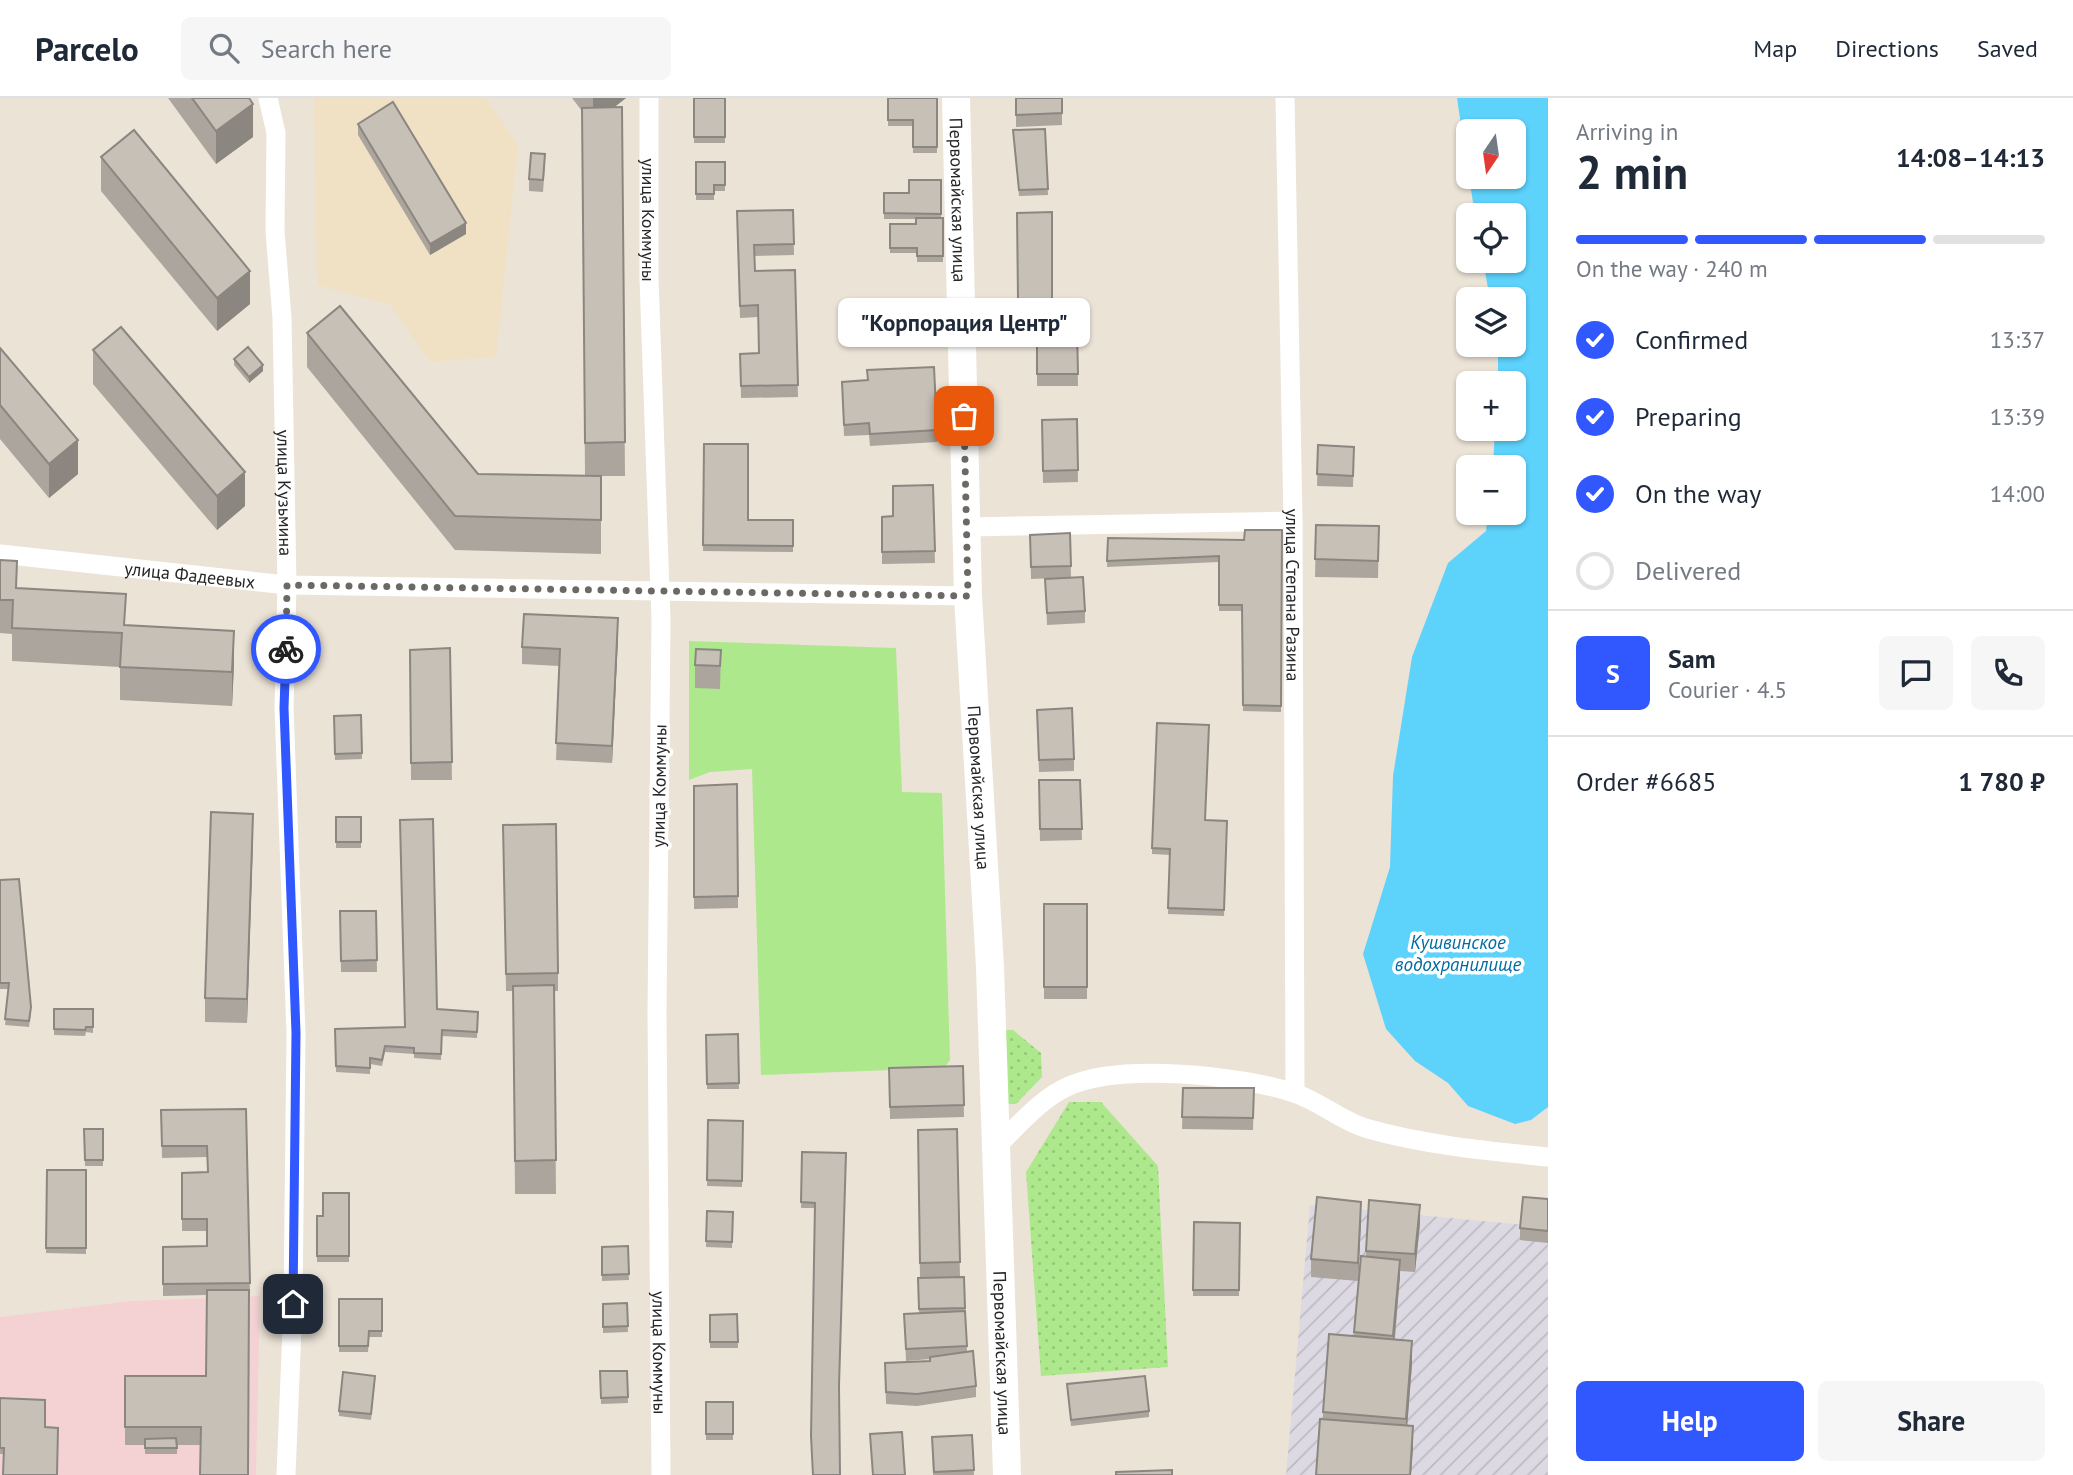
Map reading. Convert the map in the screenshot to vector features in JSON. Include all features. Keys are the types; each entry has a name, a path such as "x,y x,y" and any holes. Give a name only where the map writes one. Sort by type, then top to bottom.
{"main road":[{"name":"Первомайская улица","path":"956,98 968,596 990,967 1007,1475"}],"street":[{"name":"улица Кузьмина","path":"268,98 276,133 275,231 282,318 287,585 284,708 296,1033 293,1304 286,1475"},
{"name":"улица Коммуны","path":"649,98 650,305 660,593 657,1014 661,1475"},
{"name":"улица Степана Разина","path":"1286,98 1293,521 1295,1093"},
{"path":"968,527 1293,521"},
{"name":"улица Фадеевых","path":"0,554 287,585 968,596"},
{"path":"996,1147 1048,1099 1068,1086 1094,1078 1215,1075 1295,1093 1362,1127 1483,1150 1548,1157"}],"shaded area":[{"path":"314,98 486,98 518,145 496,357 430,362 390,305 317,285"},
{"path":"1310,1205 1548,1227 1548,1475 1286,1475"},
{"path":"260,1296 256,1475 0,1475 0,1317 131,1301"}],"green space":[{"path":"689,641 896,648 902,792 942,793 950,1060 944,1068 761,1075 752,769 710,772 689,780"},
{"path":"1003,1030 1013,1030 1041,1053 1042,1077 1016,1104 1006,1104"},
{"path":"1069,1102 1101,1102 1158,1166 1168,1367 1041,1376 1026,1172"}],"water":[{"name":"Кушвинское водохранилище","path":"1457,98 1548,98 1548,1107 1531,1120 1515,1124 1468,1106 1448,1083 1415,1061 1386,1029 1363,954 1390,867 1393,776 1412,657 1448,563 1486,531 1487,525 1526,525 1526,455 1494,455 1494,441 1526,441 1526,371 1498,371 1498,357 1526,357 1526,287 1488,287 1485,273 1526,273 1526,203 1473,203 1471,189 1526,189 1526,119 1460,119"}],"building":[{"path":"192,98 249,98 253,104 216,131"},
{"path":"694,98 725,98 725,137 694,137"},
{"path":"888,98 937,98 937,147 913,147 913,120 888,120"},
{"path":"1016,98 1062,98 1062,113 1016,115"},
{"path":"393,102 466,223 430,244 358,124"},
{"path":"622,107 625,442 585,443 582,108"},
{"path":"1045,129 1048,189 1019,190 1013,130"},
{"path":"134,130 250,271 217,298 101,157"},
{"path":"531,153 545,154 543,180 529,179"},
{"path":"696,162 725,162 725,185 714,185 714,194 696,194"},
{"path":"909,180 941,180 941,214 884,213 884,193 909,193"},
{"path":"793,210 794,244 754,245 755,271 795,270 798,385 741,386 740,354 759,353 758,305 740,306 737,211"},
{"path":"1052,212 1052,299 1018,299 1017,213"},
{"path":"916,218 943,218 943,256 917,256 917,248 890,248 890,224 916,224"},
{"path":"340,306 478,474 601,476 601,520 455,516 307,333"},
{"path":"121,327 245,472 217,496 93,350"},
{"path":"1037,330 1077,330 1078,374 1037,374"},
{"path":"248,347 263,365 249,377 234,359"},
{"path":"0,348 78,440 49,464 0,405"},
{"path":"934,367 937,430 870,434 869,423 844,425 842,382 868,380 867,370"},
{"path":"1077,419 1078,470 1043,471 1042,420"},
{"path":"704,444 748,444 748,520 793,520 793,546 703,545"},
{"path":"1318,445 1354,447 1353,476 1317,474"},
{"path":"933,485 935,551 882,552 882,517 893,516 893,486"},
{"path":"1316,525 1379,526 1378,561 1315,559"},
{"path":"1245,530 1282,530 1281,706 1243,705 1242,605 1219,605 1219,556 1107,561 1108,538 1244,540"},
{"path":"1070,533 1071,566 1031,567 1030,535"},
{"path":"0,560 17,561 16,588 126,594 124,625 234,631 232,672 120,667 122,633 12,628 13,600 0,600"},
{"path":"1083,577 1085,611 1047,613 1045,579"},
{"path":"524,614 618,618 612,746 556,743 560,649 522,647"},
{"path":"450,648 452,762 411,763 410,650"},
{"path":"696,649 721,650 720,666 695,665"},
{"path":"1072,708 1074,759 1039,760 1037,710"},
{"path":"361,715 362,753 335,754 334,716"},
{"path":"1157,723 1209,725 1205,820 1227,821 1224,910 1168,908 1170,849 1152,848"},
{"path":"1039,780 1080,780 1082,829 1040,829"},
{"path":"737,784 738,896 694,897 694,786"},
{"path":"211,812 253,814 247,999 205,998"},
{"path":"336,817 361,817 361,842 336,842"},
{"path":"433,819 437,1009 478,1012 477,1032 442,1030 441,1054 414,1053 414,1048 385,1046 382,1060 370,1058 370,1068 336,1066 335,1029 405,1027 400,820"},
{"path":"556,824 558,973 506,974 503,825"},
{"path":"19,879 31,1007 29,1021 5,1019 9,983 0,983 0,880"},
{"path":"1044,904 1087,904 1087,987 1044,987"},
{"path":"340,911 376,911 377,960 341,961"},
{"path":"554,985 556,1160 515,1161 513,986"},
{"path":"54,1009 93,1009 93,1027 86,1027 85,1030 54,1029"},
{"path":"738,1034 739,1083 707,1084 706,1035"},
{"path":"963,1066 964,1105 890,1107 889,1068"},
{"path":"1183,1088 1254,1088 1253,1118 1182,1117"},
{"path":"246,1109 250,1283 163,1284 163,1247 207,1246 207,1219 182,1219 182,1173 208,1172 207,1146 162,1146 161,1110"},
{"path":"708,1120 743,1121 742,1181 707,1180"},
{"path":"84,1129 103,1129 103,1160 85,1160"},
{"path":"957,1129 960,1262 920,1263 918,1130"},
{"path":"802,1152 846,1153 839,1386 840,1475 813,1475 811,1436 815,1203 801,1202"},
{"path":"47,1170 86,1170 86,1248 46,1248"},
{"path":"323,1193 349,1193 349,1256 317,1256 317,1216 323,1216"},
{"path":"1317,1197 1361,1202 1358,1263 1311,1259"},
{"path":"1523,1197 1548,1199 1548,1231 1520,1228"},
{"path":"1369,1200 1420,1205 1415,1254 1366,1251"},
{"path":"707,1211 733,1212 732,1242 706,1241"},
{"path":"1194,1222 1240,1223 1239,1290 1193,1290"},
{"path":"628,1246 629,1274 602,1275 602,1247"},
{"path":"1361,1256 1400,1260 1393,1336 1354,1332"},
{"path":"964,1277 965,1308 919,1309 918,1278"},
{"path":"207,1290 249,1290 248,1475 200,1475 201,1427 125,1427 125,1376 206,1376"},
{"path":"339,1299 382,1299 382,1331 369,1331 368,1346 339,1346"},
{"path":"627,1303 628,1326 603,1327 603,1304"},
{"path":"965,1311 967,1346 906,1349 904,1314"},
{"path":"737,1314 738,1342 710,1342 710,1315"},
{"path":"1329,1334 1412,1341 1406,1419 1323,1412"},
{"path":"973,1351 976,1386 917,1394 886,1392 885,1363 930,1361 930,1357"},
{"path":"600,1371 627,1371 628,1397 601,1398"},
{"path":"343,1372 375,1376 371,1414 339,1411"},
{"path":"1145,1376 1149,1411 1071,1420 1067,1384"},
{"path":"0,1398 45,1400 45,1427 58,1428 57,1475 3,1475"},
{"path":"706,1402 733,1402 733,1434 706,1434"},
{"path":"1320,1419 1413,1426 1410,1475 1316,1475"},
{"path":"902,1432 905,1475 873,1475 870,1434"},
{"path":"972,1435 974,1470 934,1472 932,1437"},
{"path":"176,1438 177,1448 145,1448 145,1439"},
{"path":"1172,1470 1172,1475 1116,1475 1116,1472"}],"way so far":[{"path":"286,649 287,585 968,596 964,416"}],"place":[{"name":"\"Корпорация Центр\"","path":"964,416"}],"route":[{"path":"286,649 284,708 296,1033 293,1304"}]}
